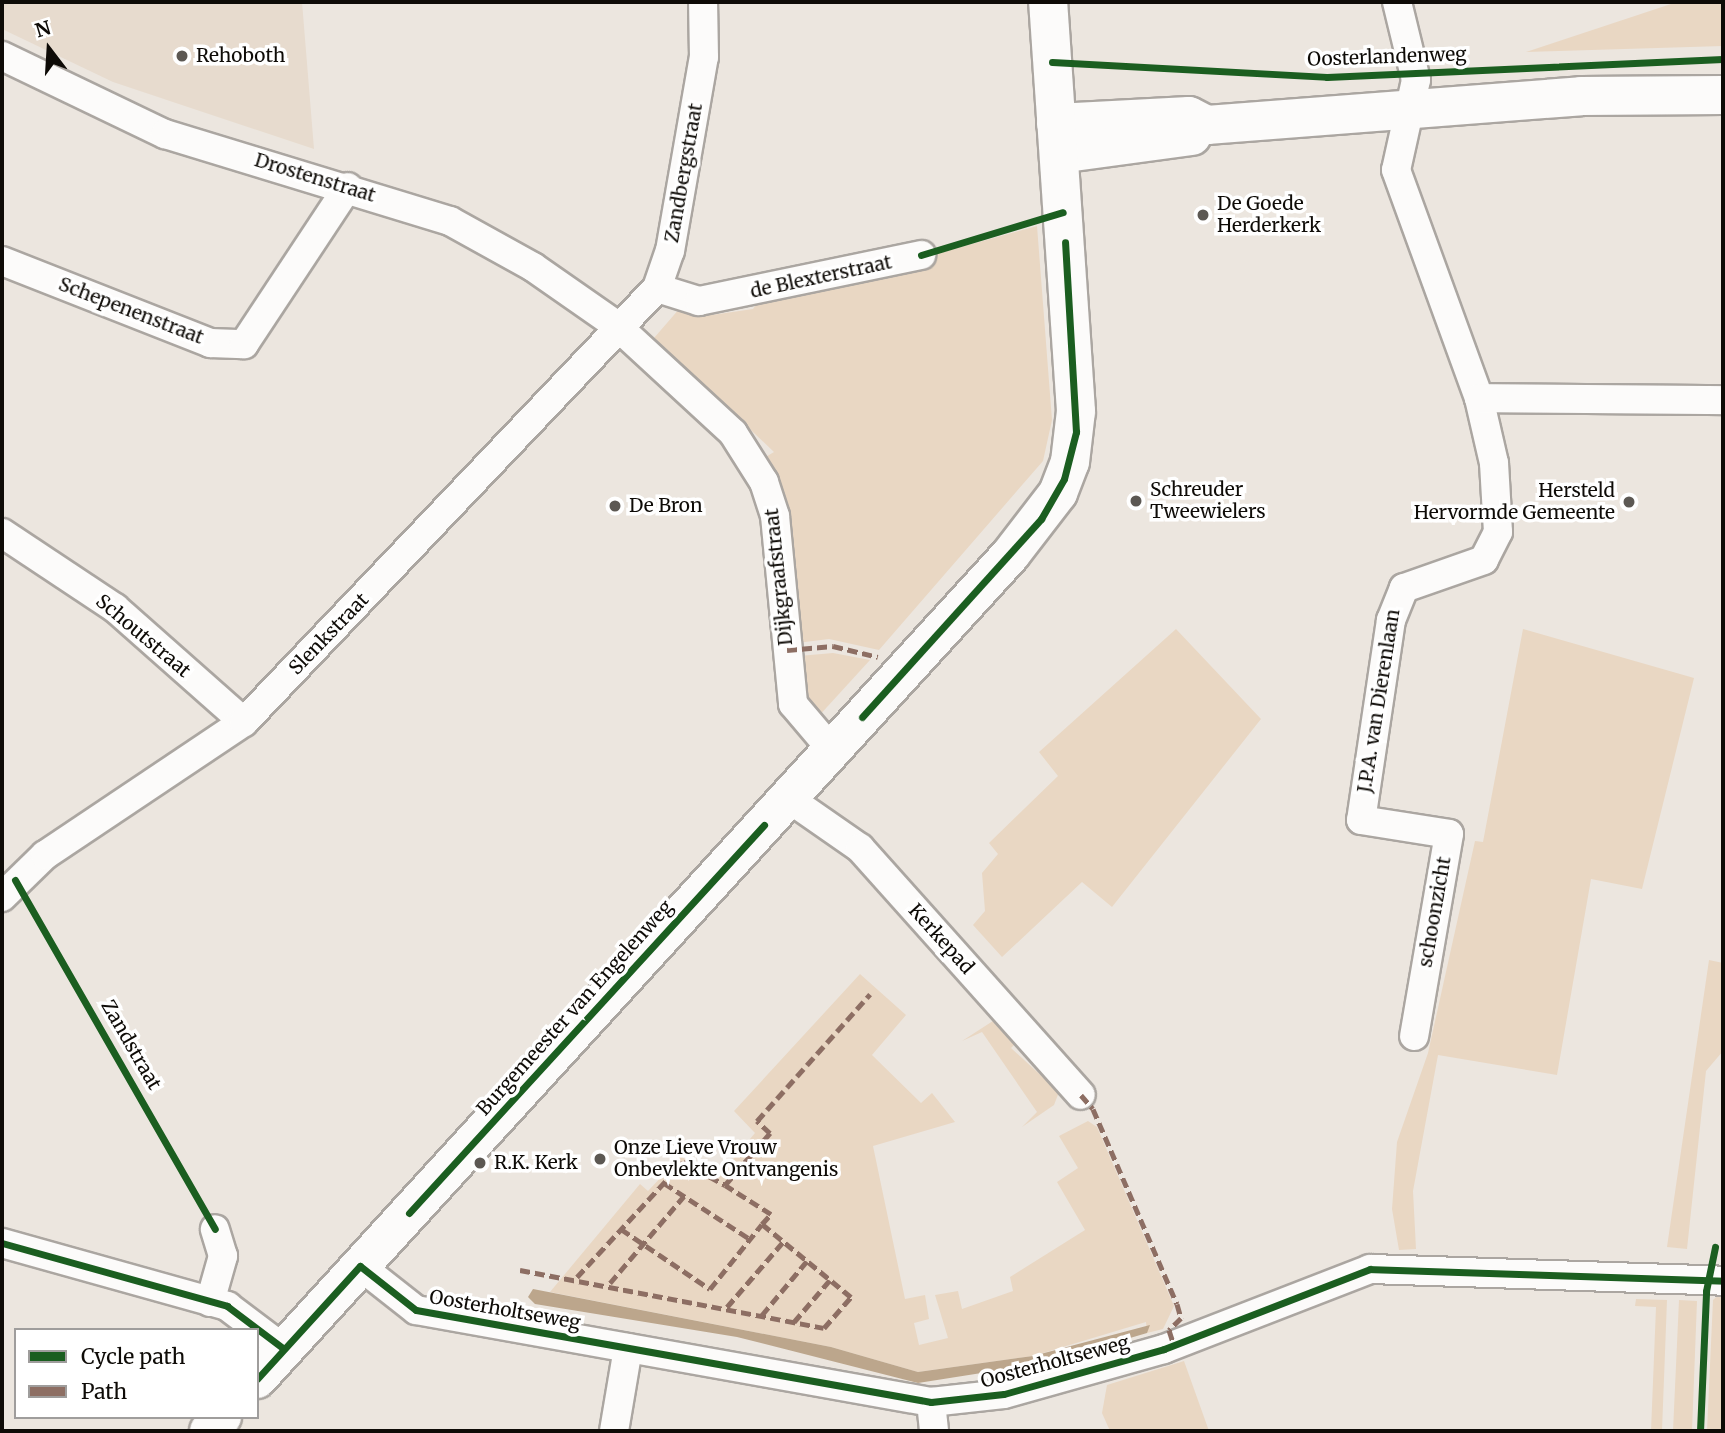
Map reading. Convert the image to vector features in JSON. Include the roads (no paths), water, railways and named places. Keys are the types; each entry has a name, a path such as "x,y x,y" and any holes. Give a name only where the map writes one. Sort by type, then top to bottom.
{"street":[{"name":"Zandbergstraat","path":"616,325 657,288 670,251 704,57 703,2"},
{"name":"Burgemeester van Engelenweg","path":"259,1377 1041,519 1064,479 1076,411 1048,2"},
{"name":"J.P.A. van Dierenlaan","path":"1361,820 1395,600 1416,579 1484,560 1497,543 1494,463 1479,398 1397,177 1416,66 1397,2"},
{"name":"Drostenstraat","path":"2,56 165,134 348,187 450,221 533,267 616,325"},
{"path":"1058,139 1189,116 1207,125 1410,108 1723,95"},
{"name":"Schepenenstraat","path":"2,261 210,343 244,344 348,187"},
{"name":"de Blexterstraat","path":"657,288 699,301 921,255"},
{"name":"Dijkgraafstraat","path":"616,325 733,433 760,474 775,516 793,704 832,750"},
{"name":"Slenkstraat","path":"2,897 46,855 244,722 616,325"},
{"path":"1479,398 1723,400"},
{"name":"Schoutstraat","path":"2,533 115,608 244,722"},
{"name":"Kerkepad","path":"788,798 860,848 1081,1096"},
{"name":"schoonzicht","path":"1361,820 1449,834 1414,1036"},
{"path":"210,1302 223,1256 215,1229"},
{"path":"2,1243 210,1302 245,1315 284,1349"},
{"name":"Oosterholtseweg","path":"360,1266 416,1310 930,1402 1014,1392 1164,1349 1370,1269 1723,1281"},
{"path":"614,1431 628,1348"},
{"path":"930,1402 934,1431"}],"place":[{"name":"Rehoboth","path":"182,56"},
{"name":"De Goede Herderkerk","path":"1203,215"},
{"name":"Schreuder Tweewielers","path":"1136,501"},
{"name":"Hersteld Hervormde Gemeente","path":"1629,502"},
{"name":"De Bron","path":"615,506"},
{"name":"Onze Lieve Vrouw Onbevlekte Ontvangenis","path":"600,1159"},
{"name":"R.K. Kerk","path":"480,1163"}]}
